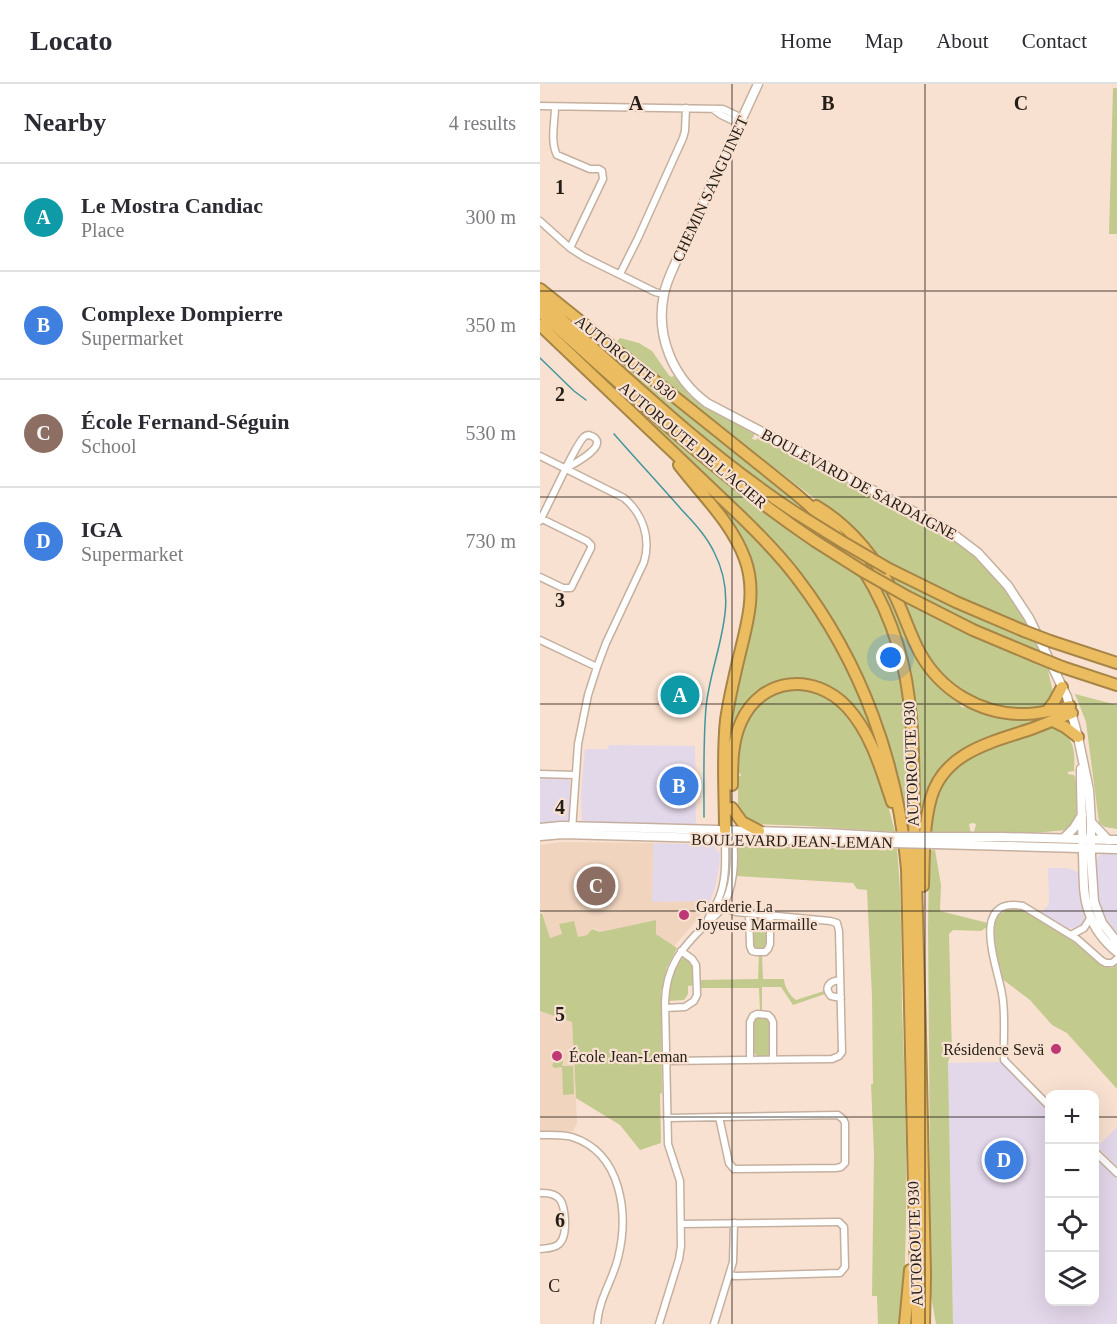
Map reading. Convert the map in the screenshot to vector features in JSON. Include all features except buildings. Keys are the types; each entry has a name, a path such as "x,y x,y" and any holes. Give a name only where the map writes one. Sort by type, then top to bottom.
{"highway":[{"name":"AUTOROUTE 930","path":"540,289 815,511 837,534 865,573 887,615 902,658 911,721 919,961 924,1324"},
{"name":"AUTOROUTE DE L'ACIER","path":"540,300 692,436 732,468 796,513 889,569 967,608 1050,641 1117,663"},
{"name":"AUTOROUTE DE L'ACIER","path":"540,312 712,465 815,542 908,597 963,625 1062,667 1117,685"},
{"name":"AUTOROUTE 930","path":"540,325 765,540 798,579 823,616 850,662 867,698 892,774 904,835 908,903 917,1324"},
{"path":"660,439 731,531 742,550 748,571 751,590 750,609 733,683 724,747 729,835"},
{"path":"796,494 832,516 867,552 892,591 924,660 948,687 969,701 995,711 1050,716 1078,737"},
{"path":"729,835 732,808 732,753 738,730 746,713 756,700 771,690 789,684 805,684 831,693 846,705 859,722 878,761 904,835"},
{"path":"1050,716 1062,687"},
{"path":"919,961 925,832 931,798 937,783 953,763 970,751 1050,716 1071,710"},
{"path":"732,808 742,822 759,831"},
{"path":"905,1324 914,1219"},
{"path":"925,1275 932,1324"}],"street":[{"name":"CHEMIN SANGUINET","path":"663,294 758,84"},
{"path":"540,106 713,109 721,115 741,121"},
{"path":"555,106 554,143 557,155 590,169 599,169 603,175 570,248"},
{"path":"620,274 683,138 686,108"},
{"path":"540,221 570,248 584,257 663,294"},
{"name":"BOULEVARD DE SARDAIGNE","path":"663,294 662,319 665,342 677,371 694,392 717,409 938,524 969,545 996,571 1018,600 1032,624 1071,710 1089,790 1091,822 1087,844 1085,896 1090,917 1101,935 1117,952"},
{"path":"540,577 563,588 571,588 591,548 590,543 586,540 540,520 566,468 582,438 593,436 597,444 595,449 566,468"},
{"path":"540,456 627,500 640,516 646,536 646,551 642,566 611,630 597,667 582,720 572,830"},
{"path":"540,640 597,667"},
{"name":"BOULEVARD DE SARDAIGNE","path":"1082,754 1082,814 1092,893 1095,907 1105,927 1117,942"},
{"path":"540,774 576,775"},
{"path":"1064,838 1074,828 1082,814"},
{"path":"1091,822 1112,840"},
{"name":"BOULEVARD JEAN-LEMAN","path":"540,828 934,841 1087,844 1112,840"},
{"name":"BOULEVARD JEAN-LEMAN","path":"540,836 572,830"},
{"name":"BOULEVARD JEAN-LEMAN","path":"729,835 759,831 892,840"},
{"path":"659,1324 680,1256 681,1224 680,1181 668,1144 666,989 668,977 681,951 719,912 729,835"},
{"name":"BOULEVARD JEAN-LEMAN","path":"934,841 1064,838 1117,849"},
{"path":"666,1061 832,1059 839,1056 842,1050 840,931 838,925 835,922 732,911 720,904"},
{"path":"1045,1101 1004,1060 1002,996 993,962 990,927 992,918 1005,907 1015,905 1029,909 1085,945 1103,962 1111,963 1117,959"},
{"path":"749,914 750,946 752,951 756,952 765,952 769,947 770,916"},
{"path":"1071,935 1084,928 1090,917"},
{"path":"665,1008 685,1007 697,995 696,965 681,951"},
{"path":"840,980 832,981 827,989 831,996 841,998"},
{"path":"750,1060 750,1022 757,1014 768,1015 772,1020 773,1059"},
{"path":"667,1118 719,1117 838,1115 845,1123 845,1162 841,1167 836,1168 734,1169 729,1163 719,1117"},
{"path":"540,1135 569,1136 585,1143 603,1158 612,1170 617,1183 621,1205 620,1248 616,1265 600,1303 597,1324"},
{"path":"1099,1154 1117,1173"},
{"path":"540,1193 552,1193 561,1201 564,1207 565,1229 557,1245 540,1249"},
{"path":"681,1224 839,1222 844,1229 845,1267 842,1272 836,1274 729,1275"},
{"path":"714,1324 734,1259 734,1223"}],"shaded area":[{"path":"609,745 695,746 696,826 582,823 581,794 585,749 608,749"},
{"path":"540,777 566,778 570,781 568,822 540,825"},
{"path":"562,842 655,843 653,845 652,902 710,901 674,946 656,934 656,920 600,932 594,928 587,935 578,937 573,921 559,924 562,935 549,938 542,909 540,910 540,845"},
{"path":"655,843 715,845 720,853 719,867 710,901 652,902 653,845"},
{"path":"1101,854 1117,854 1117,935 1104,916 1098,899 1096,861"},
{"path":"1048,868 1066,868 1078,872 1079,896 1085,921 1079,928 1067,928 1041,913 1049,904"},
{"name":"École Jean-Leman","path":"540,1011 572,1022 577,1123 573,1131 540,1131"},
{"path":"1001,1062 1045,1107 1045,1306 1099,1306 1099,1159 1117,1179 1117,1324 953,1324 948,1063"},
{"path":"1117,1127 1117,1166 1099,1149 1099,1145"}],"green space":[{"path":"1113,88 1117,88 1117,234 1109,234"},
{"path":"578,325 822,523 731,460 689,426 576,327"},
{"path":"620,338 639,343 652,351 668,374 671,377 674,376 689,395 703,406 755,433 752,439 756,440 760,436 947,535 974,556 997,580 1017,607 1026,622 1025,626 954,596 873,554 831,511 615,343"},
{"path":"586,359 680,444 737,491 790,530 863,577 889,631 903,687 908,737 911,832 908,832 899,784 886,736 869,690 837,628 818,600 584,361"},
{"path":"700,484 779,564 820,620 857,691 884,767 838,695 773,685 727,747 752,575"},
{"path":"885,571 1033,639 1040,652 1002,637 935,605 891,582"},
{"path":"879,586 891,593 917,653 959,700 961,707 1036,717 1037,722 950,760 923,833 919,833 918,750 914,690 901,637"},
{"path":"901,599 967,632 1047,666 1052,696 1047,704 1030,710 990,706 954,688 928,659"},
{"path":"794,686 829,695 857,726 881,778 895,832 755,824 746,820 738,809 738,776 741,776 737,773 737,752 746,720 767,696"},
{"path":"1075,694 1117,705 1117,829 1105,827 1099,823 1086,722"},
{"path":"1058,727 1073,746 1074,771 1068,774 1075,777 1077,794 1075,819 1066,830 1034,833 974,832 976,824 973,823 969,824 971,833 929,833 938,792 941,792 939,791 950,772 958,764 961,765 960,763 988,748 989,750 991,747 1000,746 999,744 1048,728"},
{"path":"738,846 897,849 901,908 906,1164 906,1244 902,1324 878,1324 877,1296 872,1296 874,1154 871,1084 873,1084 872,997 867,890 857,889 853,883 737,876"},
{"path":"929,850 935,850 941,885 940,911 988,923 987,927 981,931 953,930 949,934 952,1055 948,1063 953,1324 936,1324 931,1296"},
{"path":"1009,909 1029,913 1082,945 1104,966 1112,968 1117,965 1117,1089 1067,1033 1052,1025 1030,1000 1001,978 994,929 996,917"},
{"path":"542,913 550,938 562,934 559,924 574,921 578,937 587,935 592,929 600,932 656,920 656,934 677,948 667,967 661,993 661,1143 640,1150 620,1125 576,1098 572,1022 540,1011 540,914"},
{"path":"755,917 765,918 767,945 765,949 755,949 753,946 752,920"},
{"path":"759,955 762,955 763,979 784,979 788,991 796,1000 824,991 825,994 793,1005 781,987 762,987 762,1011 760,1011 759,988 701,988 700,980 758,979"},
{"path":"684,958 692,966 695,985 688,986 688,994 684,1000 669,1001 673,975 680,960"},
{"path":"768,1018 770,1023 770,1053 767,1056 757,1056 753,1051 752,1024 753,1019"},
{"path":"555,1059 563,1061 562,1066 573,1066 574,1094 563,1095 562,1067 552,1066"}],"waterway":[{"path":"540,358 586,400"},
{"path":"614,434 703,534 722,572 725,591 723,629 706,707 704,817"}],"place":[{"name":"Le Mostra Candiac","path":"680,695"},
{"name":"Complexe Dompierre","path":"679,786"},
{"name":"École Fernand-Séguin","path":"596,886"},
{"name":"Garderie La Joyeuse Marmaille","path":"684,915"},
{"name":"Résidence Sevä","path":"1056,1049"},
{"name":"École Jean-Leman","path":"557,1056"},
{"name":"IGA","path":"1004,1160"}],"district":[{"name":"C","path":"555,1286"}]}
